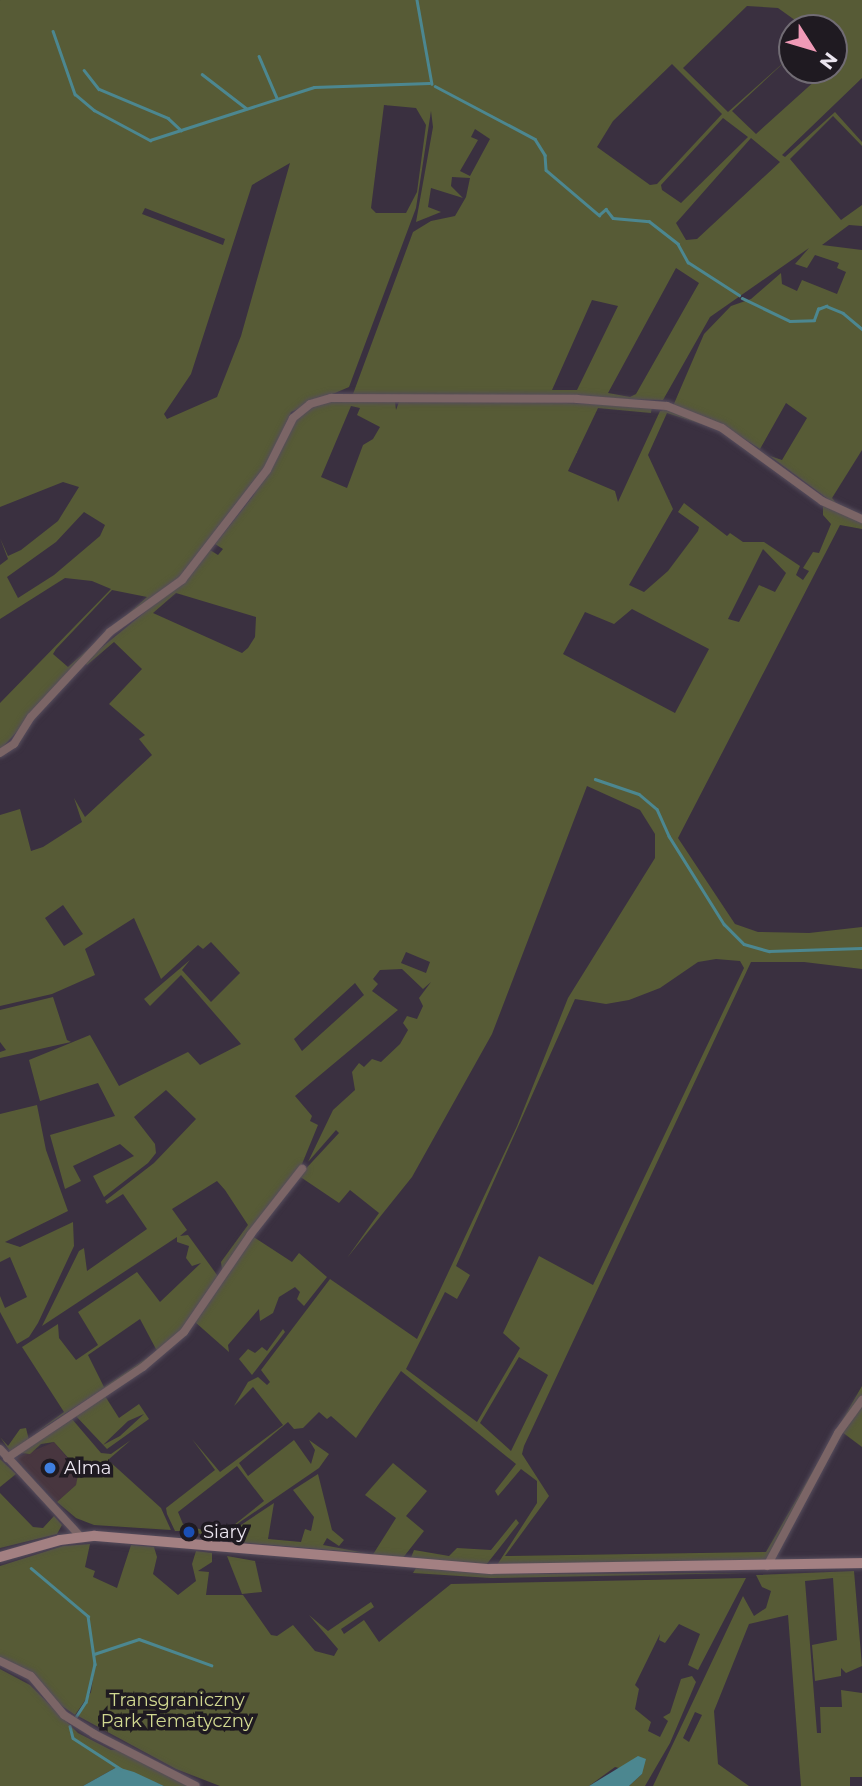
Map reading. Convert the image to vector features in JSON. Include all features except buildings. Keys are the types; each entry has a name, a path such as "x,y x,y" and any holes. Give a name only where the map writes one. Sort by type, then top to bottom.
{"main road":[{"path":"0,1557 80,1536 491,1569 862,1563"}],"street":[{"path":"0,753 14,744 31,717 110,632 182,580 267,470 293,418 310,404 331,398 577,399 667,406 722,428 822,501 862,519"},
{"path":"7,1458 143,1367 189,1327 251,1234 302,1169"},
{"path":"767,1566 838,1433 862,1400"},
{"path":"0,1449 80,1536"},
{"path":"0,1661 31,1676 64,1715 94,1734 195,1786"}],"shaded area":[{"path":"54,1442 80,1473 76,1485 57,1502 16,1458"}],"green space":[{"path":"0,0 862,0 862,78 782,155 785,157 835,112 862,142 862,146 833,116 790,159 841,220 862,205 862,226 849,225 822,245 862,250 862,450 832,498 840,508 770,456 782,460 807,418 786,403 760,449 726,427 673,406 704,334 731,306 751,299 781,273 782,284 797,291 802,280 837,294 846,272 837,268 839,263 815,255 807,268 795,264 809,248 710,317 663,400 353,394 413,232 431,221 455,216 466,197 470,178 452,177 451,186 463,198 431,188 428,207 441,212 416,222 433,127 431,111 416,208 349,387 291,412 266,467 181,579 110,631 0,750 0,703 111,589 92,581 65,578 0,619 0,565 8,559 0,538 8,556 21,550 58,521 79,487 63,482 0,507","holes":["672,64 722,114 657,184 650,185 597,147 613,121","384,105 416,108 426,125 417,192 406,213 376,213 371,208","723,118 748,137 681,203 662,190 661,185","475,129 490,139 470,176 460,171 478,140 471,137","751,138 780,162 697,239 686,240 676,223","290,163 241,336 217,397 167,419 164,414 191,374 252,185","145,208 225,239 223,245 142,214","676,268 699,283 636,394 630,397 608,393","592,300 618,306 577,390 552,390","84,512 105,525 100,536 54,575 18,598 7,577 56,542","112,590 147,597 68,667 53,654"]},
{"path":"475,400 652,406 651,413 598,408 568,471 615,491 618,502 660,411 667,409 717,429 667,413 648,455 673,509 629,585 644,592 668,571 698,531 699,527 678,512 684,503 727,536 730,533 743,542 764,542 800,566 796,575 803,580 809,571 803,568 813,552 819,553 831,524 823,515 823,504 862,523 862,529 840,525 678,838 735,924 758,932 809,933 862,927 862,969 804,962 751,962 524,1446 522,1454 549,1496 505,1556 766,1552 862,1386 862,1395 766,1560 497,1565 537,1503 537,1481 521,1469 498,1496 495,1491 516,1464 401,1371 356,1438 331,1416 327,1419 319,1412 303,1428 294,1429 288,1422 239,1463 248,1476 294,1440 311,1464 315,1450 309,1440 329,1454 319,1468 224,1533 264,1501 237,1466 178,1512 183,1524 219,1535 217,1541 193,1531 175,1531 167,1514 166,1508 215,1470 192,1439 220,1472 283,1425 253,1387 234,1406 248,1382 258,1377 267,1385 270,1382 261,1370 330,1279 417,1339 517,1126 568,998 655,858 655,834 640,810 587,786 492,1034 412,1177 347,1258 379,1213 350,1190 339,1203 299,1176 339,1133 336,1130 308,1162 333,1110 355,1090 352,1072 359,1063 364,1067 372,1059 381,1062 400,1044 408,1030 403,1023 407,1016 417,1019 423,1006 419,998 431,982 423,989 402,969 380,970 373,979 378,984 372,991 398,1010 295,1096 312,1116 310,1121 318,1125 302,1164 223,1276 221,1262 248,1225 225,1190 217,1181 172,1209 187,1230 180,1236 188,1235 220,1279 193,1319 159,1353 35,1433 64,1412 22,1347 58,1324 59,1338 76,1360 98,1345 78,1312 137,1272 160,1302 201,1263 192,1266 186,1258 189,1246 177,1242 177,1237 42,1326 79,1251 84,1248 87,1271 147,1229 123,1194 107,1204 105,1201 154,1163 196,1119 166,1090 134,1117 155,1144 156,1153 148,1163 104,1197 93,1176 134,1156 120,1144 73,1166 81,1181 65,1189 50,1135 115,1116 98,1083 40,1101 29,1060 90,1035 119,1086 188,1052 200,1065 241,1044 181,975 150,1006 144,999 190,960 182,970 211,1002 240,973 211,942 203,949 198,945 161,979 134,918 85,949 95,975 52,994 0,1006 0,815 20,809 31,851 43,847 82,822 74,798 85,817 152,755 139,739 145,735 109,704 142,669 114,642 87,665 84,662 190,575 210,550 218,555 223,549 215,544 253,496 296,418 306,409 326,401 395,402 396,410 399,402","holes":["351,406 360,408 357,415 380,427 373,439 363,445 347,488 321,477","763,549 786,573 775,592 759,585 739,622 728,619","176,593 256,617 255,637 242,653 153,613","632,609 709,649 675,713 563,654 585,612 614,624","63,905 83,934 64,946 45,918","406,952 430,962 426,973 401,963","716,959 740,961 744,968 593,1285 539,1256 503,1333 520,1348 477,1422 406,1369 445,1292 457,1299 470,1275 456,1266 575,999 606,1004 629,1000 660,988 698,962","355,983 364,995 302,1051 294,1039","140,1319 157,1351 104,1387 88,1355","519,1357 548,1375 511,1451 480,1423"]},
{"path":"53,997 67,1040 71,1042 0,1058 0,1052 6,1050 0,1042 0,1010"},
{"path":"37,1105 46,1150 68,1211 5,1242 20,1247 73,1222 74,1246 38,1323 29,1337 17,1344 0,1312 0,1296 5,1308 27,1297 10,1257 0,1262 0,1114"},
{"path":"252,1236 292,1262 299,1253 327,1277 304,1306 297,1299 300,1292 295,1287 279,1297 273,1313 260,1321 259,1309 228,1345 229,1352 195,1322"},
{"path":"283,1329 285,1332 252,1375 239,1359 248,1349 255,1353 262,1347 267,1351"},
{"path":"105,1396 119,1418 139,1404 149,1419 107,1449 103,1445 74,1414","holes":["144,1414 120,1436 103,1445 128,1421"]},
{"path":"862,1404 862,1447 842,1432"},
{"path":"72,1419 101,1453 111,1454 131,1440 108,1460 161,1508 171,1530 94,1525 76,1518 57,1502 76,1485 79,1470 54,1442 41,1444 30,1454 21,1453"},
{"path":"26,1428 29,1440 12,1454 0,1437 8,1446 20,1429"},
{"path":"0,1459 16,1474 0,1487"},
{"path":"393,1463 427,1491 406,1516 424,1531 402,1559 372,1556 396,1518 365,1495"},
{"path":"318,1474 332,1530 344,1540 339,1546 327,1538 323,1545 365,1553 225,1541 229,1533 274,1503 268,1539 301,1542 305,1529 311,1531 314,1517 293,1490"},
{"path":"0,1493 33,1527 43,1528 54,1516 62,1525 57,1534 0,1548"},
{"path":"516,1519 519,1523 486,1565 410,1560 414,1550 449,1556 457,1548 491,1550"},
{"name":"Transgraniczny Park Tematyczny","path":"90,1544 85,1567 95,1571 93,1577 117,1588 131,1545 154,1547 157,1557 153,1574 178,1595 196,1581 192,1564 196,1551 212,1553 212,1562 198,1571 209,1572 206,1595 243,1595 271,1635 277,1636 293,1625 315,1651 334,1656 338,1649 309,1615 328,1631 371,1602 374,1607 341,1629 344,1634 364,1620 379,1642 451,1584 746,1578 698,1670 688,1665 700,1634 679,1624 665,1643 659,1640 660,1634 635,1685 639,1689 635,1709 651,1722 648,1731 660,1737 668,1721 663,1717 670,1713 681,1679 692,1676 696,1682 670,1743 645,1786 629,1786 642,1774 615,1767 589,1786 220,1786 176,1769 78,1716 91,1692 96,1658 88,1696 75,1715 55,1701 33,1675 0,1657 0,1566 63,1546"},
{"path":"227,1556 255,1561 262,1592 242,1594"},
{"path":"416,1568 490,1574 746,1573 491,1578 413,1573"},
{"path":"854,1571 862,1666 846,1673 841,1668 841,1676 815,1681 812,1645 837,1640 833,1578 805,1581 817,1733 821,1733 820,1707 842,1707 841,1690 862,1693 862,1777 850,1777 850,1786 801,1786 788,1615 749,1624 714,1711 718,1764 749,1786 653,1786 743,1596 754,1616 766,1608 771,1591 762,1587 756,1575","holes":["695,1712 702,1715 689,1742 683,1738"]},
{"path":"0,1669 30,1685 78,1733 111,1750 124,1750 191,1786 164,1786 117,1767 83,1786 0,1786"}],"water":[{"path":"638,1756 646,1759 642,1774 629,1786 589,1786"},
{"path":"117,1767 134,1772 164,1786 83,1786"}],"waterway":[{"path":"417,0 432,84"},
{"path":"53,31 75,94 94,110 150,140 314,87 429,83"},
{"path":"259,56 277,98"},
{"path":"84,70 99,89 168,118 181,130"},
{"path":"202,74 246,108"},
{"path":"435,86 535,139 545,155 546,170 599,215 606,209 613,218 649,221 678,244 688,262 739,295"},
{"path":"742,298 790,321 814,320 818,309 826,306 843,313 862,329"},
{"path":"595,779 639,794 657,809 669,836 724,924 744,944 769,951 862,948"},
{"path":"31,1568 88,1616 95,1664 86,1702 77,1716"},
{"path":"94,1654 139,1639 211,1665"},
{"path":"70,1726 73,1738 121,1769"}],"place":[{"name":"Alma","path":"50,1468"},
{"name":"Siary","path":"189,1532"}]}
